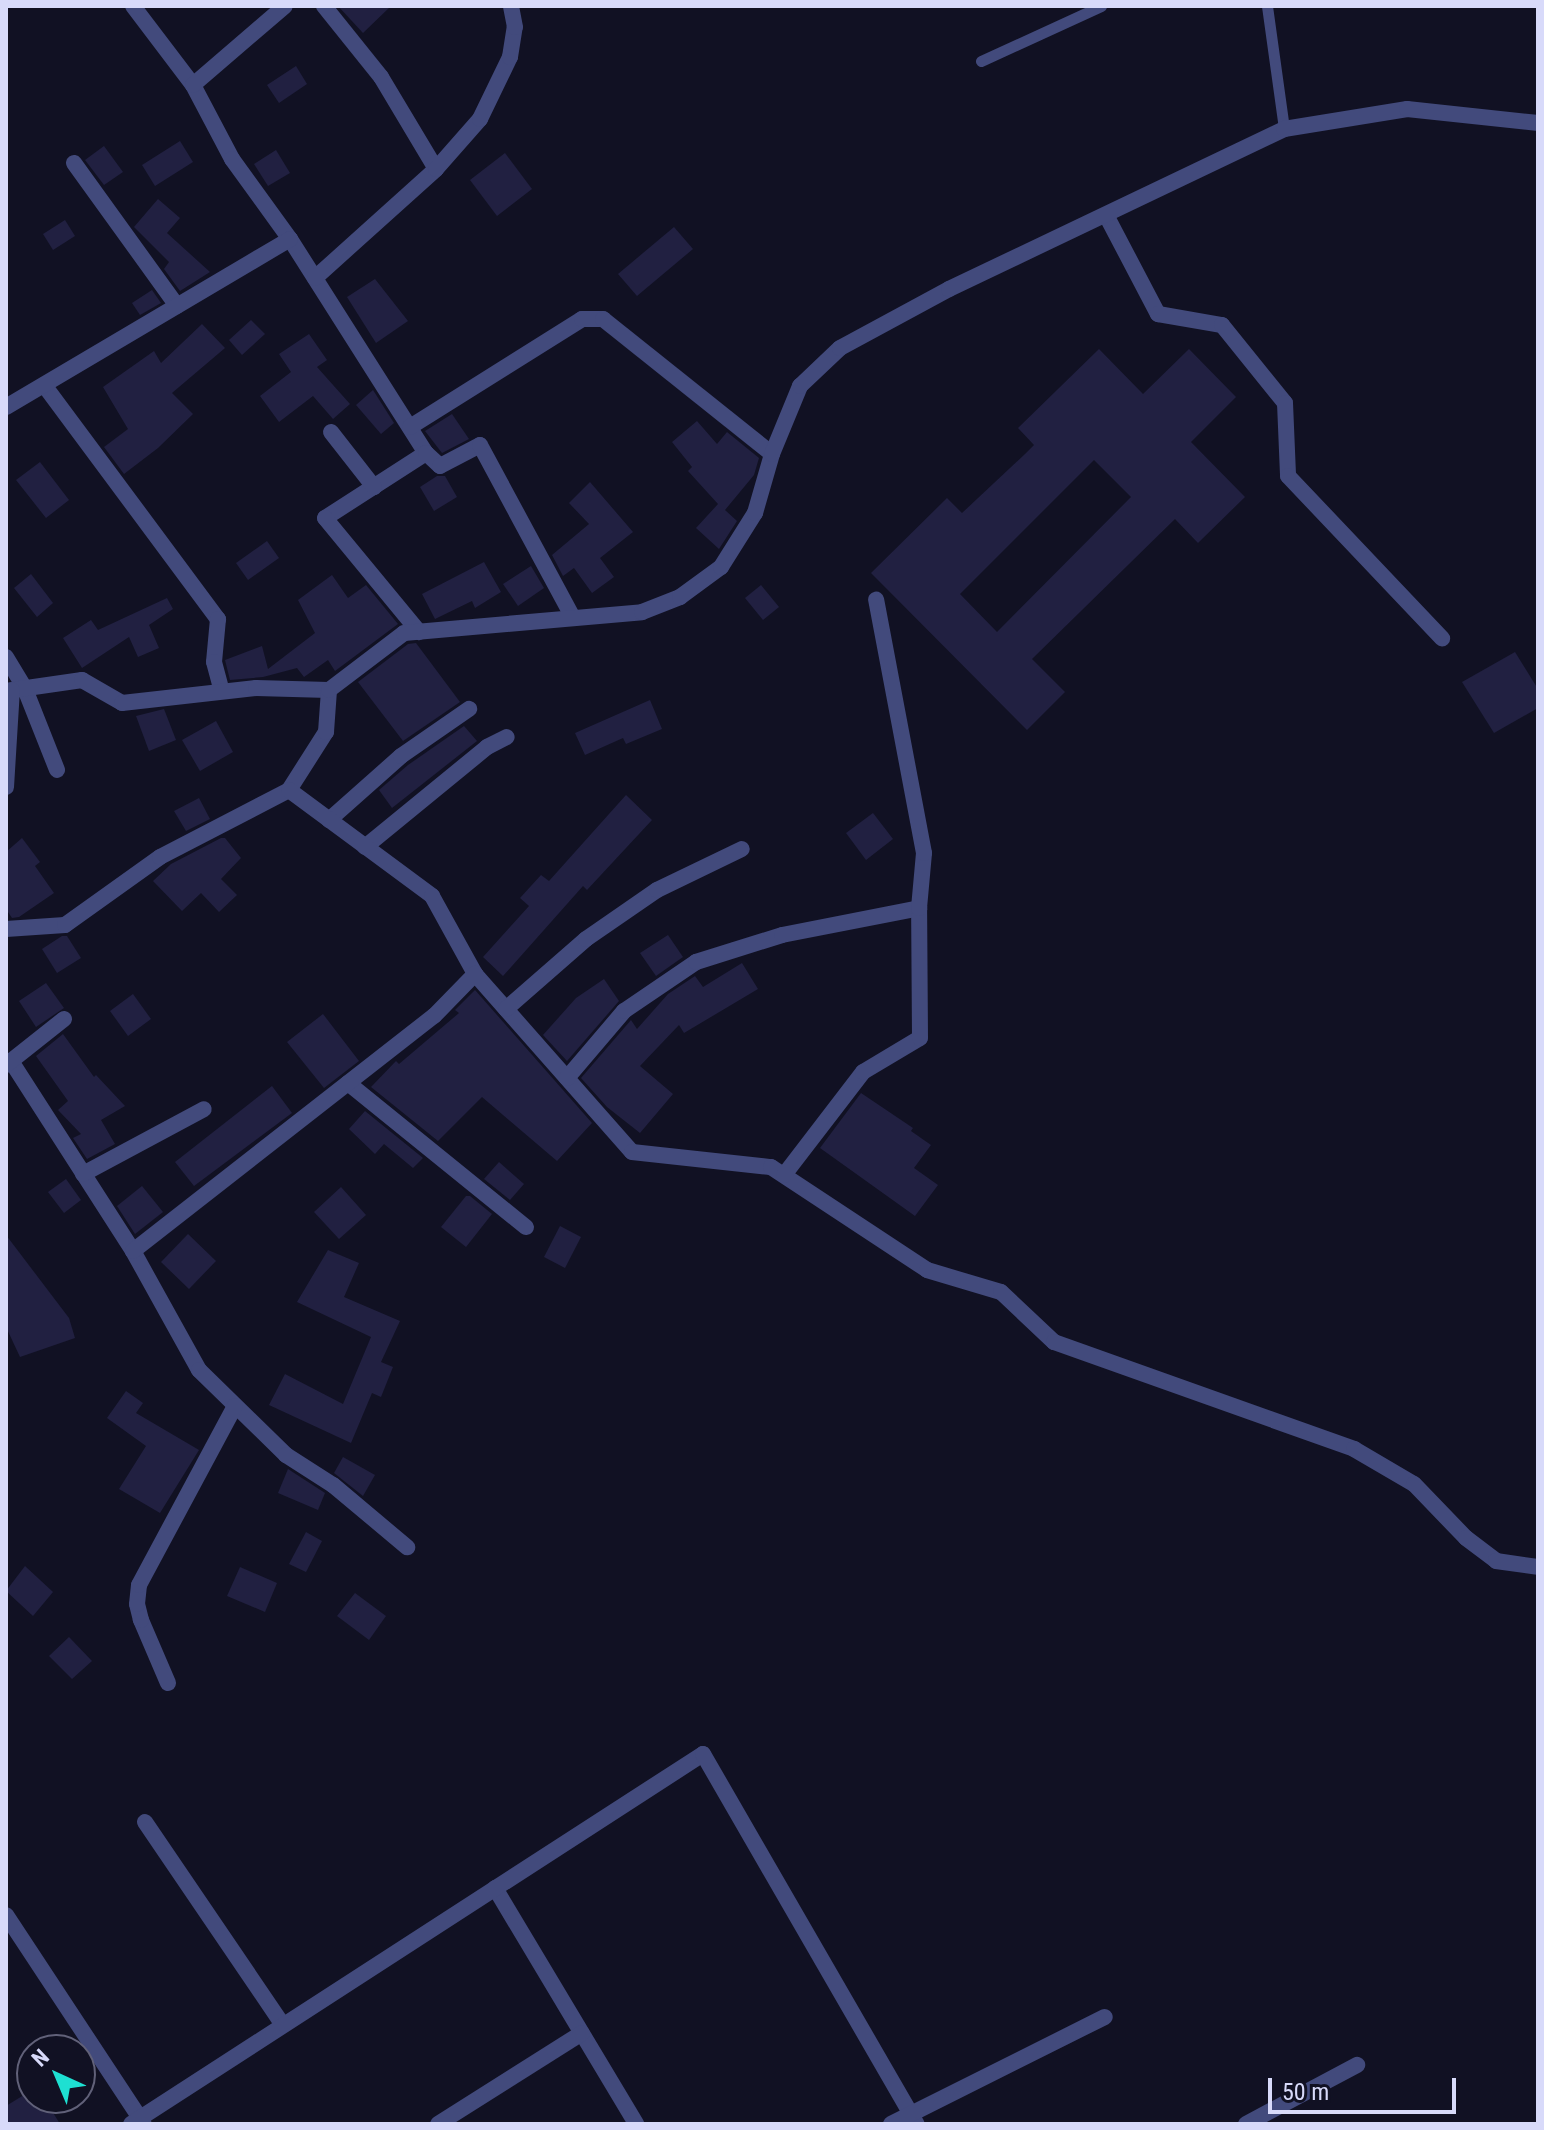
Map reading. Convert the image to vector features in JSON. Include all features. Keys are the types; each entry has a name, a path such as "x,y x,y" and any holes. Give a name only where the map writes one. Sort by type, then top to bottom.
{"street":[{"path":"133,6 193,85 232,159 290,239 426,453 440,466 480,445 572,616"},
{"path":"193,85 285,6"},
{"path":"324,6 381,77 436,169"},
{"path":"315,278 436,169 480,119 499,86 510,57 515,27 511,6"},
{"path":"14,690 82,680 122,703 256,688 329,690 404,633 642,612 680,597 721,567 755,513 772,454 800,386 840,348 949,289 1284,129 1407,109 1538,123"},
{"path":"74,163 177,306"},
{"path":"1106,215 1158,314 1222,325 1285,403 1288,476 1442,638"},
{"path":"6,407 290,239"},
{"path":"410,427 582,319 603,319 772,454"},
{"path":"44,385 218,619 214,662 222,691"},
{"path":"331,432 374,487"},
{"path":"419,632 325,518 426,453"},
{"path":"784,1175 863,1072 920,1038 919,908 924,853 876,600"},
{"path":"6,657 14,690 57,770"},
{"path":"6,787 14,690"},
{"path":"6,929 65,925 160,857 289,790 326,732 329,690"},
{"path":"329,820 401,756 469,709"},
{"path":"365,847 487,747 507,737"},
{"path":"289,790 432,896 475,974 632,1152 771,1167 927,1270 1001,1292 1054,1342 1354,1449 1414,1484 1466,1538 1496,1561 1538,1567"},
{"path":"506,1009 586,939 657,890 742,849"},
{"path":"567,1078 624,1011 696,962 782,935 919,908"},
{"path":"133,1251 434,1016 475,974"},
{"path":"64,1019 8,1063 133,1251 199,1370 286,1455 333,1485 407,1547"},
{"path":"348,1083 526,1227"},
{"path":"83,1174 204,1109"},
{"path":"168,1683 141,1620 137,1604 139,1585 235,1406"},
{"path":"6,1915 138,2122 703,1754 914,2118"},
{"path":"145,1822 283,2025"},
{"path":"495,1888 636,2124"},
{"path":"891,2124 914,2118 1105,2017"},
{"path":"438,2124 582,2033"},
{"path":"1246,2124 1357,2065"}],"lane":[{"path":"981,61 1101,6"},
{"path":"1267,6 1284,129"}],"building":[{"path":"338,6 391,6 363,33"},
{"path":"296,66 307,84 279,103 267,85"},
{"path":"180,141 193,162 155,186 142,165"},
{"path":"104,146 123,172 104,185 85,160"},
{"path":"276,150 290,173 268,186 254,164"},
{"path":"505,153 532,189 497,216 470,180"},
{"path":"158,199 180,218 167,233 210,272 180,291 164,269 169,262 134,227"},
{"path":"65,220 75,236 53,250 43,234"},
{"path":"674,227 693,249 637,296 618,274"},
{"path":"375,279 408,321 376,343 347,297"},
{"path":"152,290 161,303 140,315 132,303"},
{"path":"251,320 265,334 242,355 229,340"},
{"path":"202,324 225,348 172,393 193,414 158,448 124,474 104,447 128,429 103,387 154,351 161,363"},
{"path":"309,334 327,360 317,367 350,404 333,419 313,396 279,422 260,396 291,372 279,354"},
{"path":"1099,349 1143,394 1189,349 1236,397 1191,442 1245,497 1198,543 1175,519 1032,659 1065,692 1027,730 871,573 947,498 962,513 1025,454 1034,445 1018,428","holes":["1094,460 1131,497 997,632 960,594"]},
{"path":"373,390 394,423 381,434 356,405"},
{"path":"452,414 469,439 442,453 425,431"},
{"path":"697,421 717,444 727,432 759,458 754,475 725,510 737,521 719,549 696,528 718,504 688,471 692,467 672,442"},
{"path":"40,462 69,500 46,518 16,480"},
{"path":"437,476 445,476 457,497 434,511 420,487"},
{"path":"590,482 633,532 600,558 614,577 592,593 574,568 563,576 552,555 589,524 569,503"},
{"path":"267,541 279,558 248,580 236,563"},
{"path":"484,562 501,592 475,608 472,601 435,619 422,594"},
{"path":"531,566 544,588 518,606 503,584"},
{"path":"31,574 53,603 37,617 14,588"},
{"path":"332,575 348,598 366,585 398,624 335,671 328,660 304,677 297,668 263,677 230,680 225,660 262,646 268,669 315,633 298,600"},
{"path":"761,585 779,607 763,620 745,598"},
{"path":"167,598 173,609 149,625 159,648 138,657 129,637 82,668 63,638 91,620 98,630"},
{"path":"416,643 460,702 403,741 358,682 408,644"},
{"path":"1515,652 1538,689 1538,708 1494,733 1462,682"},
{"path":"650,700 662,729 626,744 623,738 585,755 575,733"},
{"path":"164,709 176,740 149,751 136,716"},
{"path":"216,721 233,752 200,771 182,740"},
{"path":"464,726 477,741 392,808 379,790 408,765"},
{"path":"626,795 652,820 587,890 583,886 503,976 483,957 529,906 520,898 541,875 549,881"},
{"path":"199,798 210,819 186,831 174,811"},
{"path":"873,813 893,839 866,860 846,833"},
{"path":"22,838 40,862 35,866 54,893 19,917 12,918 6,909 6,852"},
{"path":"225,838 241,858 221,879 237,895 219,912 201,893 182,911 153,881 171,864"},
{"path":"668,935 683,957 656,976 640,953"},
{"path":"67,936 81,958 57,973 42,949"},
{"path":"742,963 758,989 684,1033 679,1025 640,1066 673,1094 640,1133 607,1107 581,1078 631,1020 637,1029 668,994 695,976 703,987"},
{"path":"604,979 619,1001 567,1061 543,1035 576,998"},
{"path":"46,983 64,1008 36,1027 19,1001"},
{"path":"475,990 592,1123 557,1161 482,1097 438,1141 371,1087 396,1061 399,1064 459,1013 455,1010"},
{"path":"133,994 151,1019 128,1036 110,1011"},
{"path":"323,1014 359,1061 324,1088 287,1042"},
{"path":"63,1034 94,1077 96,1075 125,1106 101,1120 115,1144 87,1159 73,1138 81,1134 58,1110 68,1101 36,1056"},
{"path":"272,1086 292,1113 194,1186 175,1162"},
{"path":"861,1093 913,1128 911,1131 931,1145 914,1168 938,1185 915,1216 820,1148"},
{"path":"365,1111 423,1158 413,1168 384,1144 375,1154 349,1129"},
{"path":"499,1162 524,1184 510,1200 484,1179"},
{"path":"66,1179 81,1200 64,1213 48,1192"},
{"path":"142,1186 163,1212 135,1234 117,1206"},
{"path":"341,1187 366,1215 339,1239 314,1212"},
{"path":"466,1196 492,1214 466,1247 441,1227"},
{"path":"560,1226 581,1237 565,1268 544,1257"},
{"path":"188,1234 216,1261 189,1289 161,1262"},
{"path":"6,1235 69,1318 75,1338 20,1357 6,1327"},
{"path":"328,1250 359,1263 344,1297 400,1321 381,1362 393,1367 381,1397 372,1393 351,1443 269,1405 285,1374 343,1404 371,1337 297,1302"},
{"path":"126,1391 143,1403 136,1413 199,1450 160,1513 119,1489 146,1446 107,1418"},
{"path":"343,1457 375,1475 363,1496 334,1473"},
{"path":"288,1469 325,1493 318,1510 278,1493"},
{"path":"306,1532 322,1541 306,1572 289,1564"},
{"path":"25,1566 53,1592 33,1616 6,1591"},
{"path":"240,1567 277,1583 265,1612 227,1596"},
{"path":"355,1593 386,1616 369,1640 337,1616"},
{"path":"69,1637 92,1661 72,1679 49,1656"},
{"path":"16,2100 16,2114 54,2114 60,2124 6,2124 6,2106"}]}
